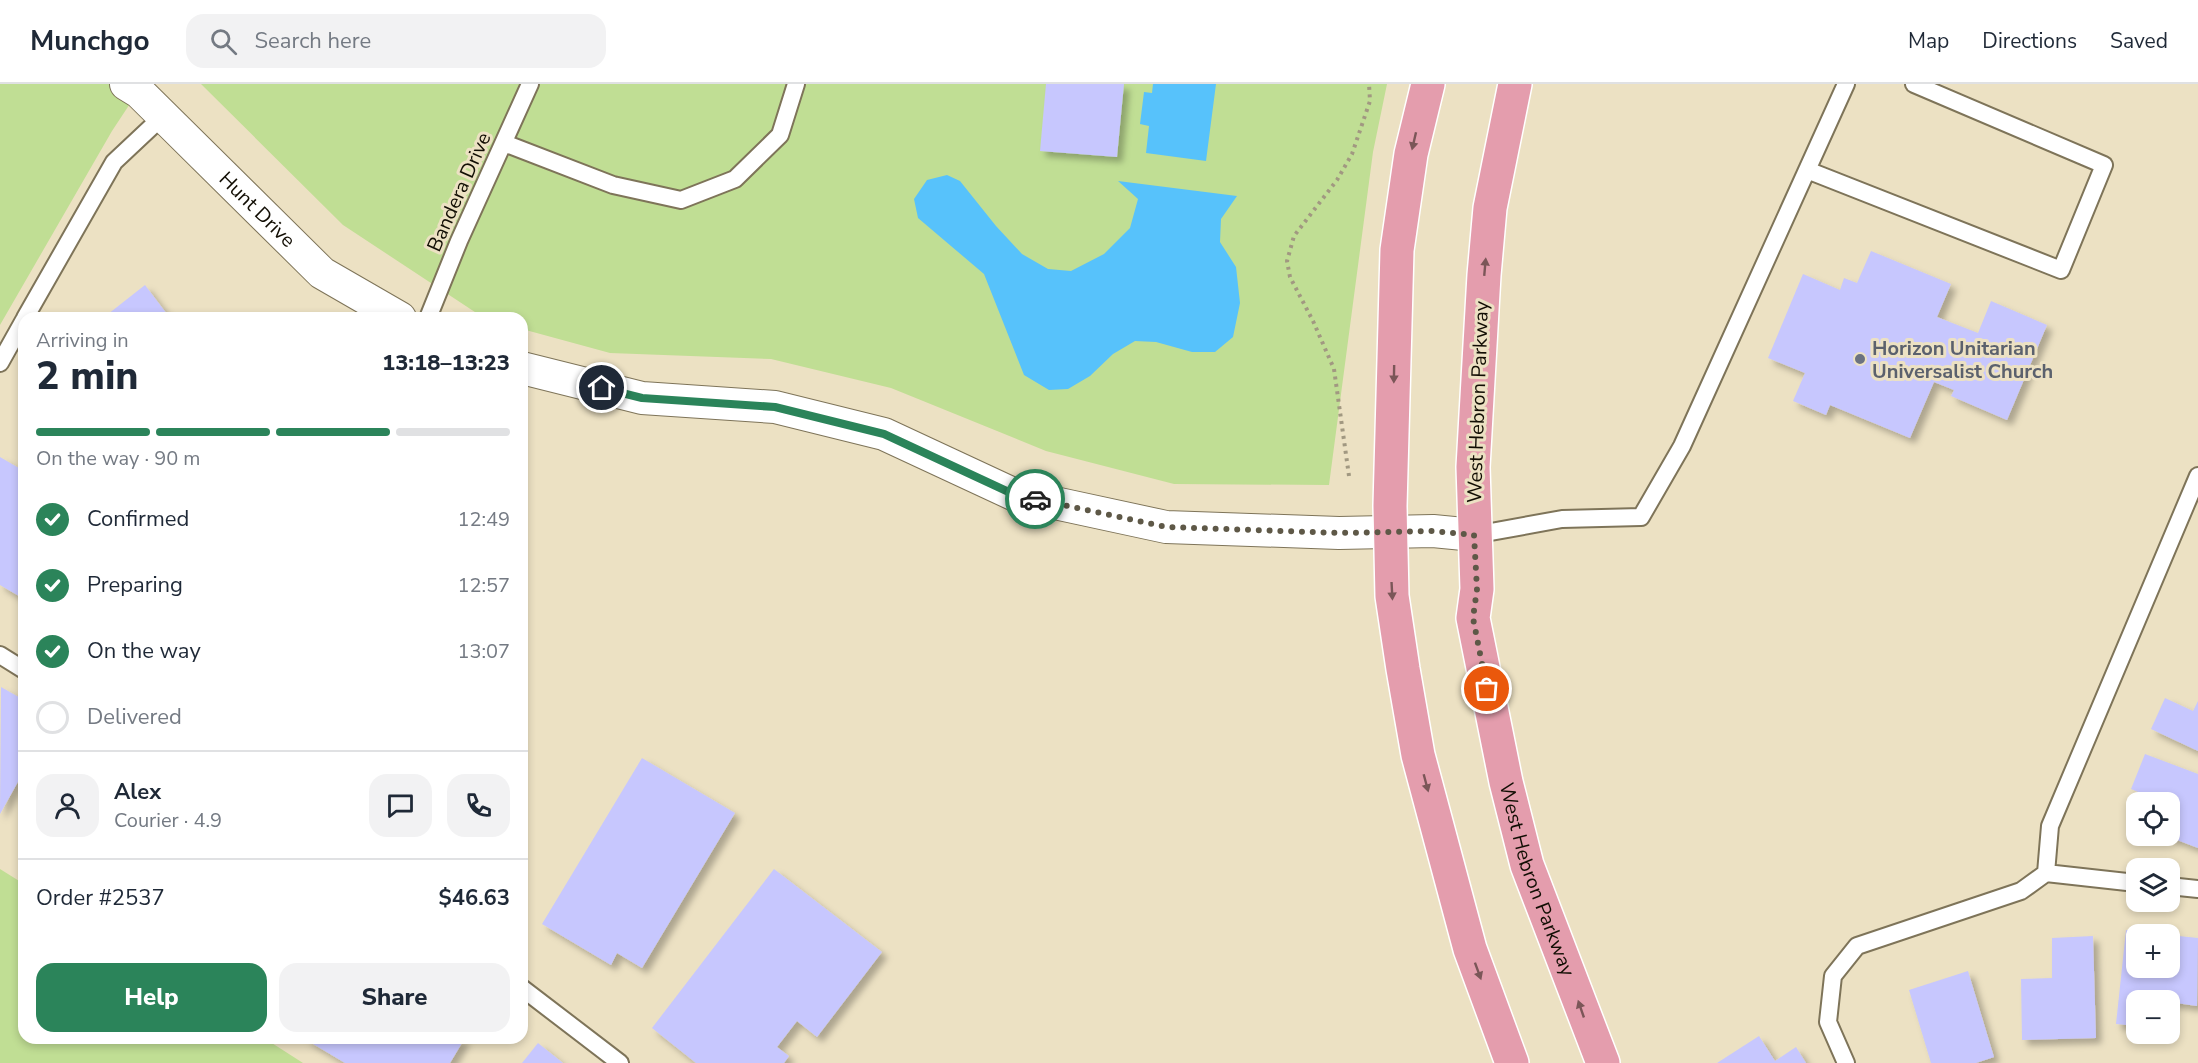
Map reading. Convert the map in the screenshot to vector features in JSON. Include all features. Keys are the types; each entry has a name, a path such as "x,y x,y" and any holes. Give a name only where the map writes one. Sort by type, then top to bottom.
{"main road":[{"path":"1428,84 1411,154 1397,250 1391,533 1392,596 1418,755 1470,949 1512,1063"},
{"name":"West Hebron Parkway","path":"1515,84 1490,208 1486,253 1473,467 1477,589 1473,618 1507,787 1527,865 1603,1063"}],"street":[{"name":"Hunt Drive","path":"126,84 140,92 322,273 390,312"},
{"path":"528,370 642,398 775,407 884,434 1013,494 1166,527 1391,533 1433,531 1474,535"}],"lane":[{"name":"Bandera Drive","path":"431,312 530,84"},
{"path":"504,143 613,185 681,200 735,179 780,135 796,84"},
{"path":"1474,535 1562,519 1641,517 1682,446 1846,84"},
{"path":"1807,170 2061,270 2104,165 1914,84"},
{"path":"29,312 114,162 163,116"},
{"path":"0,363 18,331"},
{"path":"2046,873 2050,826 2198,476"},
{"path":"0,655 18,666"},
{"path":"1846,1063 1828,1022 1833,976 1857,946 2021,891 2046,873 2126,882"},
{"path":"2180,887 2198,889"},
{"path":"528,993 620,1063"}],"path":[{"path":"1349,476 1334,369 1290,277 1287,261 1294,236 1338,180 1352,154 1370,101 1369,84"}],"green space":[{"path":"0,84 143,84 112,131 0,325"},
{"path":"201,84 1387,84 1373,152 1329,485 1174,484 1046,451 891,388 771,359 610,353 528,331 528,312 475,312 343,225"},
{"path":"0,869 18,880 18,1044 273,1044 303,1063 0,1063"}],"water":[{"path":"1153,84 1216,84 1206,161 1146,153 1149,126 1140,124 1144,92 1152,93"},
{"path":"947,175 960,181 1022,254 1048,269 1071,271 1104,254 1130,228 1138,199 1118,181 1237,196 1221,219 1220,242 1236,267 1240,303 1233,337 1215,352 1192,352 1156,342 1135,341 1113,354 1090,376 1068,389 1049,390 1024,375 984,274 918,218 914,199 927,180"}],"building":[{"path":"1046,84 1124,84 1117,157 1040,151"},
{"path":"1871,251 1951,284 1937,317 1978,333 1991,301 2047,325 2007,420 1951,396 1954,390 1934,382 1910,438 1830,405 1826,415 1793,401 1805,373 1768,358 1803,274 1840,290 1844,278 1857,283"},
{"path":"145,285 165,312 111,312"},
{"path":"0,457 18,468 18,596 0,585"},
{"path":"1,687 18,697 18,782 0,814"},
{"path":"2165,698 2193,711 2198,701 2198,751 2151,729"},
{"path":"2145,754 2198,774 2198,848 2180,841 2180,792 2138,792 2131,789"},
{"path":"642,758 735,813 642,968 617,953 611,965 542,924"},
{"path":"774,869 882,952 817,1037 797,1021 777,1047 789,1056 784,1063 696,1063 652,1028"},
{"path":"2126,930 2126,978 2180,978 2180,936 2198,938 2197,1006 2180,1004 2180,990 2126,990 2126,1025 2116,1024"},
{"path":"2093,936 2096,1038 2022,1040 2021,979 2052,978 2052,938"},
{"path":"1968,971 1994,1057 1976,1063 1931,1063 1909,990"},
{"path":"1759,1036 1775,1061 1796,1047 1806,1063 1717,1063"},
{"path":"538,1043 563,1063 522,1063"},
{"path":"313,1044 461,1044 450,1063 345,1063"}],"way so far":[{"path":"1035,499 1166,527 1339,533 1433,531 1474,535 1477,589 1473,618 1487,689"}],"place":[{"name":"Horizon Unitarian Universalist Church","path":"1860,359"}],"route":[{"path":"602,388 642,398 775,407 884,434 1013,494 1035,499"}]}
